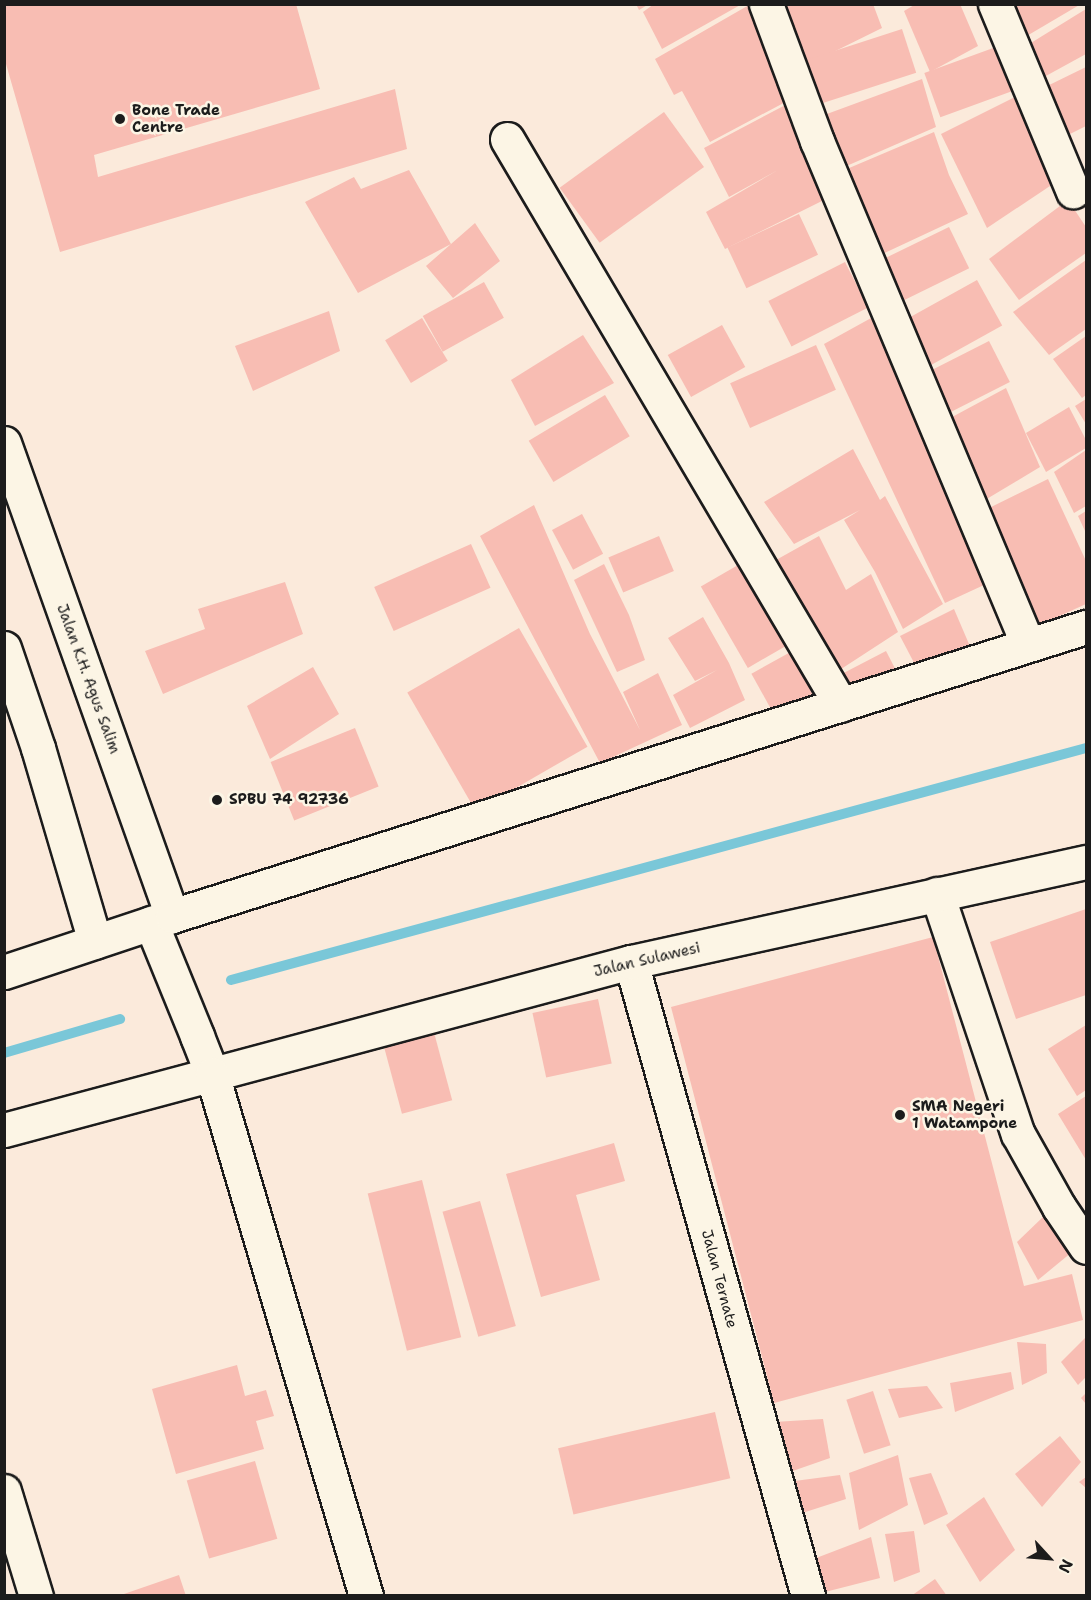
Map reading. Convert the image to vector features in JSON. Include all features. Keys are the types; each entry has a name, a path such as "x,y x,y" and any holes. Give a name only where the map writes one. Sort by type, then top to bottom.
{"street":[{"path":"766,4 817,141 1028,645"},
{"path":"995,4 1073,191"},
{"path":"507,139 841,705"},
{"name":"Jalan K.H. Agus Salim","path":"4,443 162,920 173,976 212,1074 366,1596"},
{"path":"4,972 1086,627"},
{"path":"4,648 38,747 95,942"},
{"name":"Jalan Sulawesi","path":"4,1130 631,962 1086,862"},
{"path":"937,894 1018,1134 1059,1207 1086,1247"},
{"name":"Jalan Ternate","path":"631,962 808,1596"},
{"path":"4,1491 36,1596"}],"building":[{"name":"Bone Trade Centre","path":"4,4 296,4 320,89 94,155 98,177 395,89 407,149 60,252 4,57"},
{"path":"636,4 649,4 639,10"},
{"path":"654,4 742,4 662,49 643,12"},
{"path":"784,4 873,4 882,28 801,68 778,20 789,14"},
{"path":"916,4 960,4 978,46 930,72 904,11"},
{"path":"1009,4 1081,4 1025,37"},
{"path":"749,5 793,98 710,142 682,91 674,95 655,59"},
{"path":"1086,9 1086,54 1044,77 1026,46"},
{"path":"902,29 916,73 814,106 800,62"},
{"path":"1007,43 1023,87 940,117 924,73"},
{"path":"1086,67 1086,126 1064,137 1039,90"},
{"path":"922,79 936,127 835,171 816,118"},
{"path":"1021,94 1056,182 987,228 941,134"},
{"path":"793,101 830,197 725,249 706,212 778,170 729,197 704,148"},
{"path":"664,112 704,167 600,243 560,188"},
{"path":"934,132 949,175 968,214 876,257 835,174"},
{"path":"409,170 451,244 358,293 305,202 354,177 361,189"},
{"path":"1068,200 1086,227 1086,253 1019,300 989,259"},
{"path":"799,214 818,255 746,288 727,247"},
{"path":"475,223 500,261 453,298 426,266"},
{"path":"949,227 969,268 897,303 877,262"},
{"path":"1086,260 1086,329 1049,355 1013,312"},
{"path":"845,262 868,307 792,346 768,301"},
{"path":"977,280 1002,325 925,368 900,323"},
{"path":"484,282 504,318 443,352 423,316"},
{"path":"329,311 340,351 253,391 235,346"},
{"path":"882,312 997,579 945,603 824,344"},
{"path":"422,318 448,361 411,383 385,340"},
{"path":"722,325 745,367 691,397 668,355"},
{"path":"583,335 614,383 535,426 511,380"},
{"path":"1086,336 1086,395 1082,398 1053,359"},
{"path":"989,341 1010,382 949,413 928,372"},
{"path":"816,345 836,390 750,428 730,383"},
{"path":"1006,388 1040,467 980,503 941,423"},
{"path":"605,395 630,436 553,482 529,441"},
{"path":"1086,399 1086,424 1075,406"},
{"path":"1069,407 1086,440 1086,448 1046,472 1026,433"},
{"path":"853,449 880,500 885,496 943,604 903,629 875,572 844,520 860,510 794,544 764,502"},
{"path":"1086,450 1086,506 1074,513 1054,472"},
{"path":"1048,479 1086,561 1086,604 1033,628 981,512"},
{"path":"534,505 590,634 640,730 623,692 658,673 682,725 600,763 480,536"},
{"path":"1086,511 1086,533 1078,516"},
{"path":"582,514 603,554 573,570 552,530"},
{"path":"659,536 674,571 623,592 608,557"},
{"path":"819,536 846,590 871,574 898,632 835,673 776,560"},
{"path":"471,544 491,588 394,631 374,587"},
{"path":"745,561 792,642 748,668 701,586"},
{"path":"604,564 629,615 645,660 617,672 574,580"},
{"path":"285,582 303,634 163,694 145,651 205,629 198,609"},
{"path":"954,609 975,658 921,676 900,636"},
{"path":"703,617 729,663 745,700 690,728 673,695 717,670 695,681 668,638"},
{"path":"519,628 588,747 476,811 407,692"},
{"path":"796,649 819,691 775,716 751,674"},
{"path":"886,651 902,682 845,700 834,678"},
{"path":"313,667 339,714 270,759 247,706"},
{"path":"355,728 379,786 294,821 271,762"},
{"path":"1086,909 1086,995 1016,1019 990,942"},
{"path":"933,937 1024,1286 1072,1274 1083,1320 774,1403 671,1007"},
{"path":"598,999 612,1064 546,1077 532,1013"},
{"path":"432,1025 452,1100 402,1114 382,1038"},
{"path":"1086,1025 1086,1090 1077,1096 1048,1049"},
{"path":"1086,1096 1086,1160 1058,1114"},
{"path":"614,1143 625,1181 576,1195 600,1280 541,1297 506,1174"},
{"path":"422,1180 461,1337 407,1351 368,1194"},
{"path":"480,1201 516,1326 478,1337 443,1212"},
{"path":"1044,1216 1072,1252 1038,1280 1017,1242"},
{"path":"1086,1337 1086,1377 1078,1385 1061,1362"},
{"path":"1017,1342 1046,1344 1047,1373 1022,1385"},
{"path":"237,1365 245,1396 266,1390 274,1416 256,1421 264,1449 176,1474 152,1389"},
{"path":"1011,1372 1014,1389 955,1412 950,1383"},
{"path":"927,1386 943,1408 899,1418 888,1389"},
{"path":"873,1391 891,1445 864,1454 846,1400"},
{"path":"1086,1393 1086,1404 1081,1398"},
{"path":"715,1412 730,1478 573,1514 558,1448"},
{"path":"823,1419 830,1458 787,1473 774,1422"},
{"path":"1060,1436 1081,1462 1042,1507 1015,1474"},
{"path":"898,1455 908,1505 859,1530 849,1473"},
{"path":"255,1461 277,1539 209,1558 187,1481"},
{"path":"931,1473 948,1514 924,1525 909,1478"},
{"path":"840,1475 846,1499 796,1515 787,1482"},
{"path":"1086,1477 1086,1488 1079,1482"},
{"path":"984,1497 1015,1550 980,1582 946,1525"},
{"path":"914,1531 920,1572 894,1582 885,1534"},
{"path":"871,1537 880,1578 821,1593 811,1560"},
{"path":"179,1575 186,1596 121,1596 121,1595"},
{"path":"935,1579 947,1596 911,1596"}],"waterway":[{"path":"231,980 1086,748"},
{"path":"4,1053 120,1019"}],"place":[{"name":"Bone Trade Centre","path":"120,119"},
{"name":"SPBU 74 92736","path":"217,800"},
{"name":"SMA Negeri 1 Watampone","path":"900,1115"}]}
